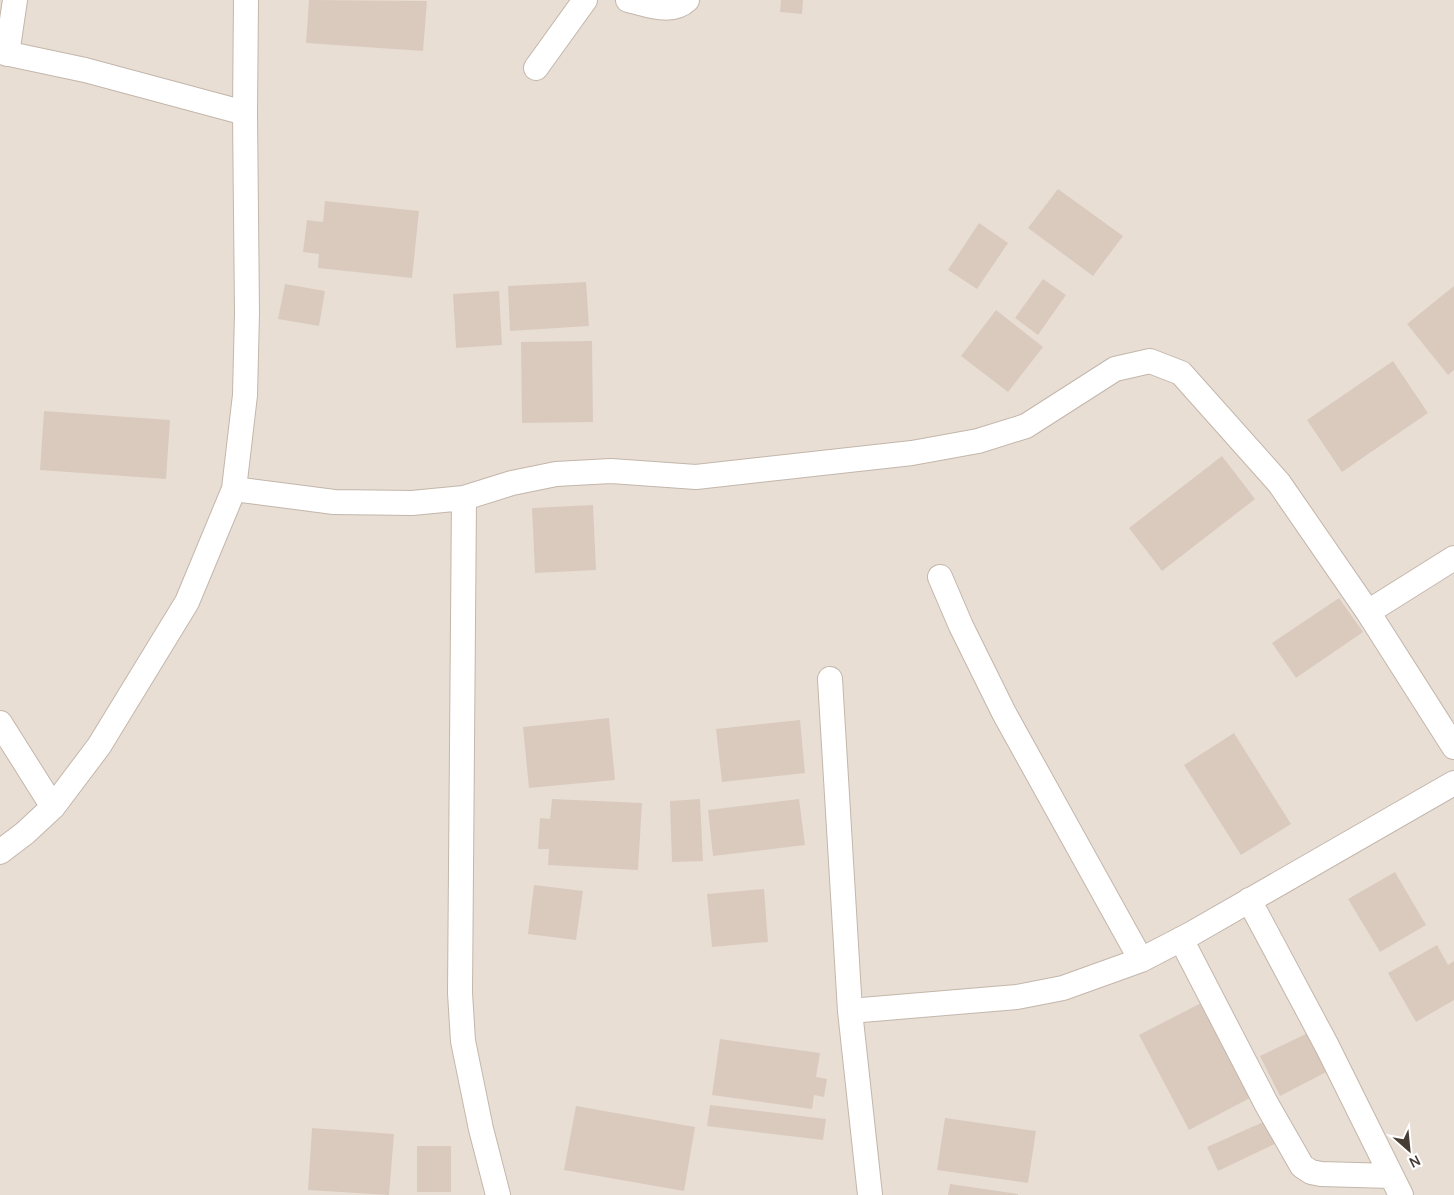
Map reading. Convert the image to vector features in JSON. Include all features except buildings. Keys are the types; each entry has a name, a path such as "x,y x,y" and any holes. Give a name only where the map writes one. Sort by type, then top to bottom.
{"street":[{"path":"15,0 4,53 85,70 245,113"},
{"path":"0,852 25,833 53,807 99,746 188,602 234,489 245,395 246,0"},
{"path":"536,68 585,0"},
{"path":"628,0 672,9 687,0"},
{"path":"234,489 334,502 412,503 464,498 512,483 556,474 611,471 696,477 912,453 978,441 1026,426 1115,369 1150,361 1181,373 1279,483 1368,612 1454,747"},
{"path":"464,498 460,992 464,1041 481,1129 498,1195"},
{"path":"1368,612 1454,558"},
{"path":"940,576 960,626 1004,713 1140,960"},
{"path":"830,679 850,1011 870,1195"},
{"path":"0,723 53,807"},
{"path":"850,1011 1018,997 1063,988 1140,960 1181,939 1454,782"},
{"path":"1249,900 1327,1046 1396,1186"},
{"path":"1181,939 1266,1105 1302,1166 1311,1172 1396,1186"}],"shaded area":[{"path":"0,0 1454,0 1454,1195 0,1195"}]}
